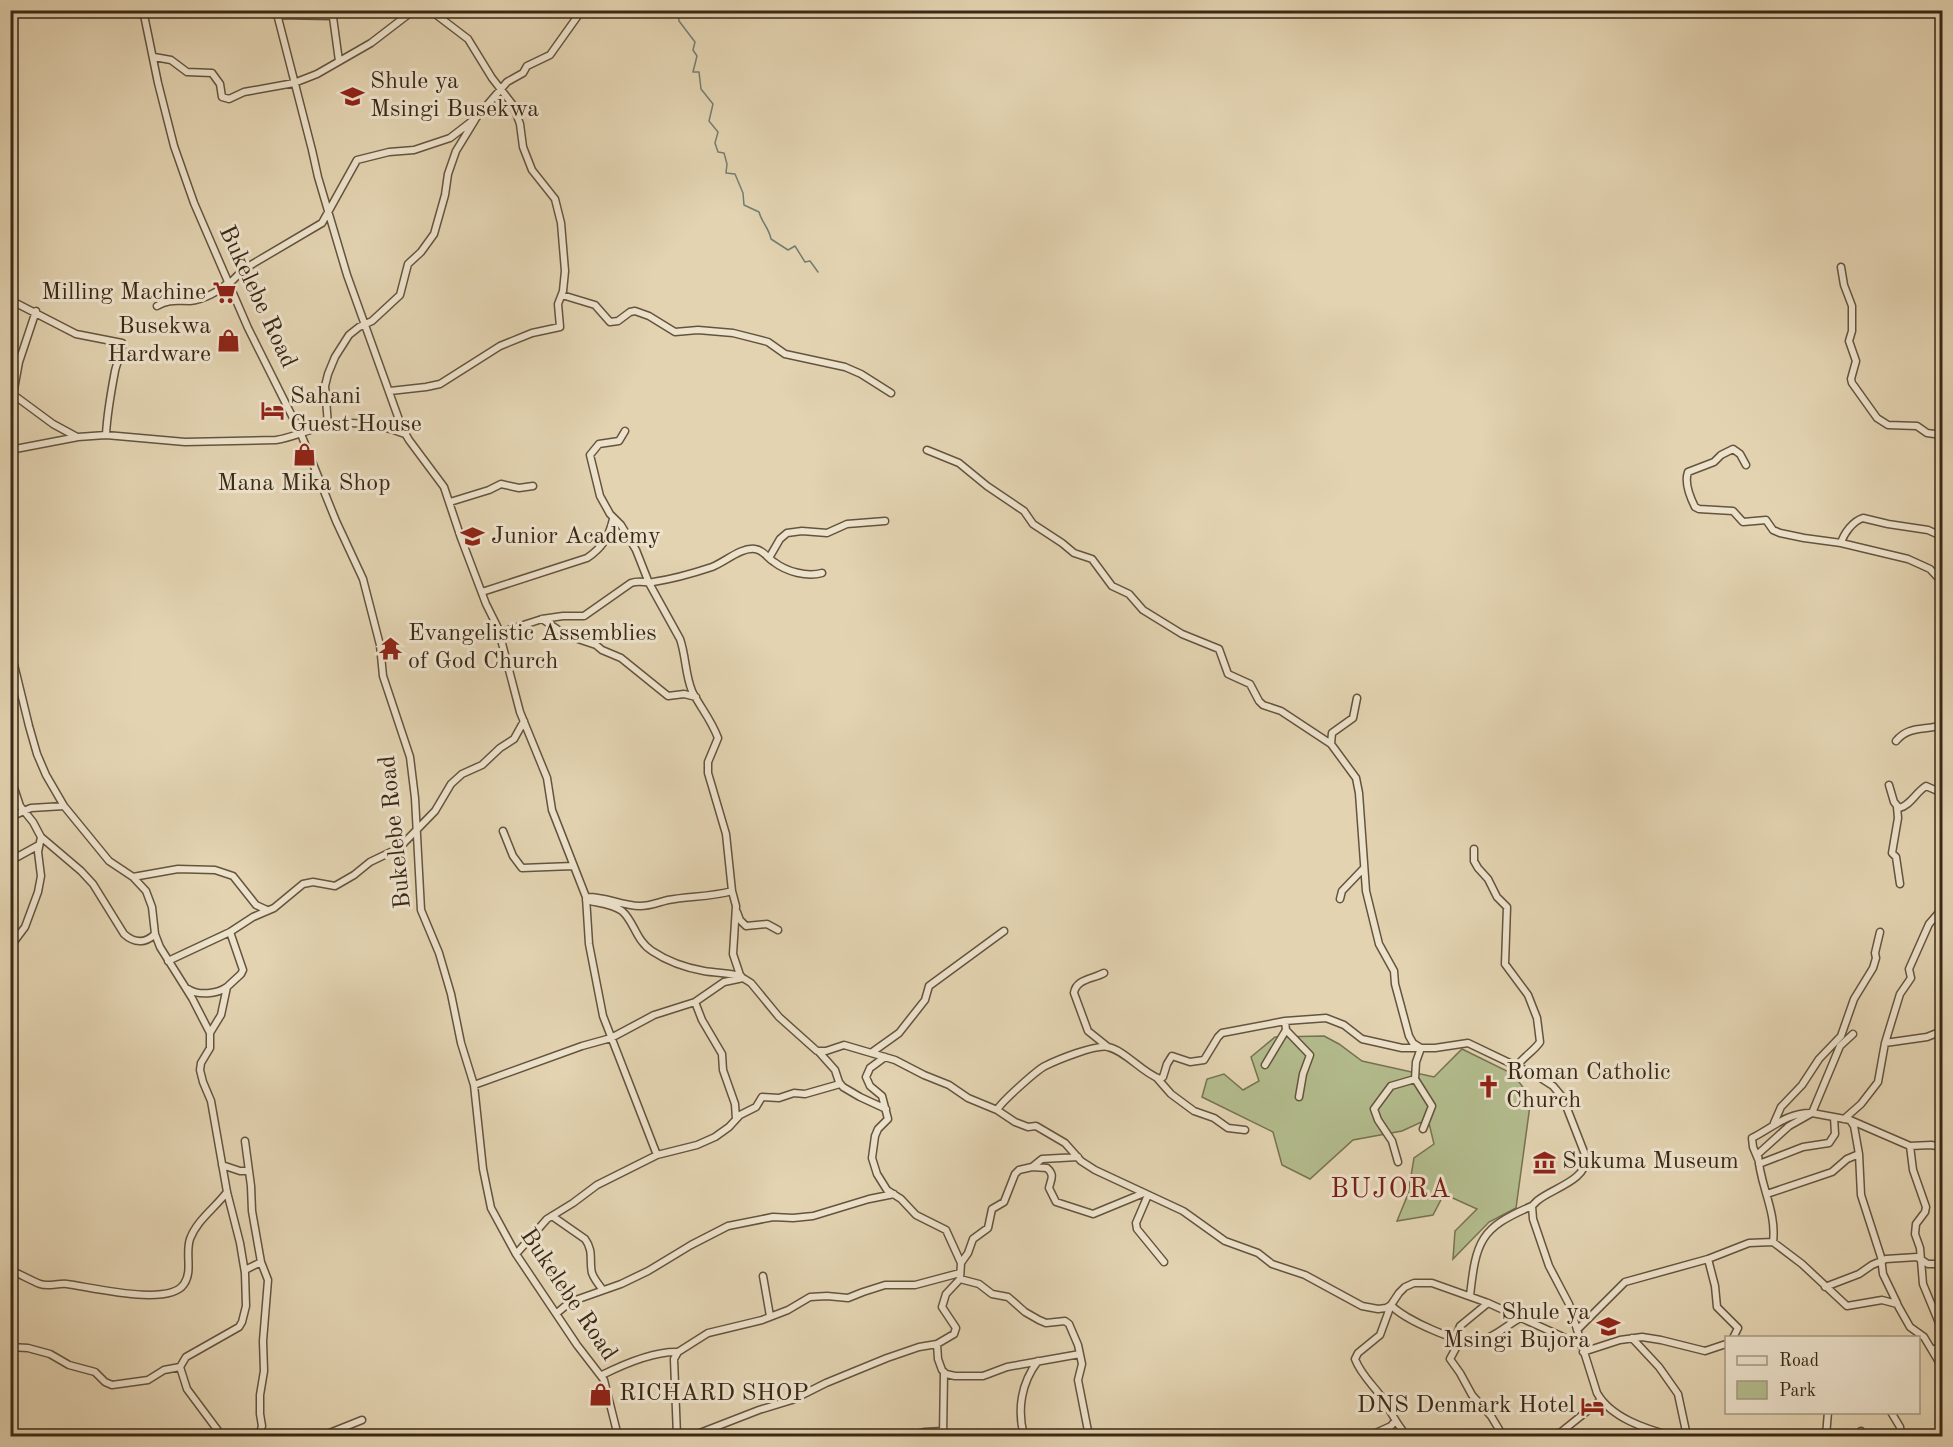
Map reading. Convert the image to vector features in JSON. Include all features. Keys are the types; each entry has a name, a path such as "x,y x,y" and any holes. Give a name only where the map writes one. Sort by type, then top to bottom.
{"street":[{"name":"Bukelebe Road","path":"143,10 174,146 194,203 248,328 301,434 363,579 378,636 383,676 410,757 416,798 421,910 439,953 474,1085 488,1195 496,1218 516,1254 577,1345 602,1375 618,1437"},
{"path":"154,57 171,60 187,72 212,74 220,84 222,97 226,99 244,92 294,83 339,62 371,43 414,10"},
{"path":"390,392 440,384 500,346 532,333 560,327 558,304 562,295 564,271 562,234 556,203 532,170 523,147 519,117 501,88 492,78 468,39 430,10"},
{"path":"328,425 325,386 342,344 354,331 372,321 400,295 408,264 421,252 434,234 445,195 447,177 456,151 476,118 507,82 523,73 527,66 550,55 582,10"},
{"path":"339,62 332,13 277,13 316,171 347,275 405,434 440,480 499,633 502,651 524,721 545,770 552,810 586,899 590,944 603,1016 657,1155"},
{"path":"157,306 170,300 199,299 224,287 244,268 322,223 357,160 389,152 414,150 445,141 476,118"},
{"path":"1841,267 1844,285 1852,306 1852,331 1849,341 1856,361 1852,383 1883,423 1917,426 1927,433 1942,435"},
{"path":"562,295 595,305 610,322 618,321 635,310 675,332 698,330 733,333 768,342 785,354 831,363 851,370 891,393"},
{"path":"10,300 36,311 75,334 122,343 122,353 116,367 110,401 106,435"},
{"path":"36,311 19,362 12,394 53,424 78,437"},
{"path":"10,450 78,437 106,435 174,441 276,440 328,425 364,423 405,434"},
{"path":"625,431 620,440 599,444 589,457 600,496 613,519 623,529 636,550 649,583 680,639 686,674 718,738 708,762 708,773 726,834 736,911 746,926 767,924 778,930"},
{"path":"1746,465 1740,454 1732,449 1714,462 1688,472 1687,483 1695,507 1733,511 1743,522 1766,520 1773,530 1780,532 1841,543 1908,559 1930,569 1942,582"},
{"path":"927,450 959,463 987,486 1024,511 1033,524 1074,553 1092,559 1113,586 1129,594 1143,610 1182,634 1219,649 1228,674 1250,684 1263,705 1281,711 1331,744 1357,781 1366,891 1379,944 1394,971 1395,984 1409,1036 1421,1048"},
{"path":"450,502 501,484 519,488 533,486"},
{"path":"1841,543 1842,537 1852,525 1863,518 1888,525 1928,530 1941,537"},
{"path":"482,592 587,558 605,541 613,519"},
{"path":"769,558 780,539 787,533 802,531 827,533 847,524 885,521"},
{"path":"499,633 542,619 563,615 584,616 628,584 638,581 649,583 711,567 750,549 759,550 776,564 801,574 812,576 822,573"},
{"path":"542,619 566,635 596,645 602,651 621,658 668,696 684,693 696,697"},
{"path":"10,648 37,754 46,775 64,806 109,861 143,886 149,896 155,920 155,934 160,947 210,1033 210,1048 201,1063 200,1070 211,1101 227,1192 240,1243 246,1306 242,1322 236,1330 184,1359 180,1367 187,1389 222,1437"},
{"path":"1331,744 1332,733 1353,718 1357,698"},
{"path":"168,961 230,932 253,917 275,907 281,900 306,883 337,885 370,862 399,848 435,811 451,784 462,774 485,762 494,752 514,739 524,721"},
{"path":"1896,741 1901,735 1914,729 1942,725"},
{"path":"10,776 18,802 41,837 88,877 100,893 119,928 129,938 143,941 155,934"},
{"path":"1889,785 1897,807 1898,818 1892,853 1897,858 1900,884"},
{"path":"1897,807 1905,807 1915,794 1926,786 1942,793"},
{"path":"10,817 31,808 64,806"},
{"path":"503,831 513,856 522,868 573,866"},
{"path":"10,946 25,927 38,892 41,876 38,855 41,837"},
{"path":"10,861 39,845"},
{"path":"1474,849 1474,861 1488,879 1498,898 1507,907 1505,964 1517,983 1527,993 1537,1018 1540,1042 1523,1056 1517,1066"},
{"path":"1340,899 1342,891 1364,868"},
{"path":"133,877 178,869 215,870 233,876 256,905 267,910"},
{"path":"586,899 600,897 627,905 641,906 666,900 705,897 732,891"},
{"path":"586,899 623,912 644,944 661,956 702,971 729,973 751,983 771,1009 819,1052 835,1070 840,1084 853,1094 886,1109"},
{"path":"1847,1120 1876,1086 1882,1067 1885,1043 1900,994 1911,978 1909,969 1929,924 1942,909"},
{"path":"736,911 732,945 741,977"},
{"path":"871,1053 899,1034 925,1000 929,986 1004,931"},
{"path":"185,987 195,993 220,991 240,975 243,970 230,932"},
{"path":"1773,1242 1774,1225 1759,1162 1751,1140 1764,1133 1774,1123 1781,1107 1841,1036 1854,999 1874,968 1880,932"},
{"path":"1104,973 1081,982 1075,987 1074,993 1088,1031 1157,1078 1171,1094 1194,1111 1214,1118 1228,1128 1245,1130"},
{"path":"474,1085 582,1046 611,1038 654,1015 694,1002 724,982 741,977"},
{"path":"210,1033 221,1015 227,987"},
{"path":"694,1002 722,1054 723,1070 735,1104 736,1119"},
{"path":"1157,1078 1163,1077 1172,1056 1190,1062 1204,1060 1218,1037 1226,1032 1285,1021 1326,1018 1344,1025 1366,1041 1402,1048 1468,1043 1553,1086 1560,1094 1586,1160 1582,1173 1540,1198 1532,1206 1501,1221 1483,1238 1474,1259 1470,1296"},
{"path":"1265,1065 1286,1030 1285,1021"},
{"path":"1286,1030 1310,1054 1303,1074 1299,1097"},
{"path":"1885,1043 1927,1037 1942,1031"},
{"path":"1759,1162 1759,1152 1785,1129 1812,1113 1840,1046 1852,1035"},
{"path":"819,1052 844,1046 906,1064 924,1075 949,1085 968,1098 997,1110 1015,1122 1028,1127 1036,1126 1060,1140 1078,1158 1095,1170 1183,1211 1225,1241 1258,1253 1272,1264 1297,1271 1362,1306 1378,1309 1391,1305"},
{"path":"997,1110 1001,1103 1046,1066 1092,1048 1109,1047"},
{"path":"1421,1048 1414,1078 1432,1106 1423,1130"},
{"path":"885,1057 870,1068 866,1077 870,1086 882,1096 888,1121 878,1129 875,1136 873,1164 885,1188 921,1219 946,1230 961,1263"},
{"path":"1398,1162 1392,1141 1378,1120 1374,1109 1391,1086 1414,1078"},
{"path":"516,1254 544,1222 597,1185 657,1155 706,1141 723,1132 744,1112 756,1107 764,1096 779,1098 794,1093 805,1094 840,1084"},
{"path":"1774,1123 1800,1112 1812,1113 1847,1120 1910,1146 1942,1147"},
{"path":"1759,1162 1803,1147 1829,1143 1835,1134 1834,1117"},
{"path":"1847,1120 1854,1126 1859,1154 1861,1195 1882,1260 1883,1274 1911,1327 1924,1337 1942,1367"},
{"path":"245,1141 252,1211 261,1262 268,1278 263,1341 264,1371 260,1395 262,1426 259,1437"},
{"path":"1910,1146 1913,1170 1926,1207 1915,1227 1923,1284 1942,1330"},
{"path":"1767,1194 1832,1172 1847,1159 1859,1154"},
{"path":"1032,1167 1040,1159 1078,1158"},
{"path":"222,1165 240,1171 249,1171"},
{"path":"692,1437 759,1410 792,1400 826,1383 887,1358 919,1347 937,1344 956,1331 955,1324 947,1315 942,1304 946,1294 960,1276 961,1263 974,1237 987,1228 992,1209 1004,1202 1015,1174 1019,1170 1032,1167 1047,1168 1053,1179 1049,1188 1056,1202 1088,1214 1100,1213 1146,1194"},
{"path":"10,1270 45,1285 67,1284 154,1295 172,1293 180,1288 187,1276 188,1246 194,1231 203,1217 227,1192"},
{"path":"557,1313 570,1302 621,1284 660,1265 691,1245 730,1225 773,1217 813,1216 869,1198 894,1194"},
{"path":"1146,1194 1137,1220 1137,1229 1164,1262"},
{"path":"1532,1206 1532,1215 1549,1266 1569,1304 1590,1377 1601,1400 1618,1414 1655,1434 1672,1437"},
{"path":"552,1216 589,1244 592,1272 603,1290"},
{"path":"1577,1330 1625,1282 1708,1259 1749,1244 1773,1242 1802,1264 1847,1306 1882,1300 1897,1304"},
{"path":"1825,1287 1859,1274 1882,1260 1914,1257 1921,1258 1928,1264 1942,1264"},
{"path":"1708,1259 1717,1305 1738,1328 1734,1336"},
{"path":"244,1270 261,1262"},
{"path":"763,1276 770,1316"},
{"path":"602,1375 618,1367 653,1356 678,1352 708,1333 770,1316 810,1297 848,1298 885,1285 916,1285 960,1276 978,1283 992,1294 1008,1297 1023,1311 1039,1320 1046,1323 1067,1322 1080,1354 1082,1367 1078,1380 1089,1437"},
{"path":"1407,1437 1355,1359 1358,1353 1380,1335 1391,1305 1402,1289 1414,1283 1432,1283 1488,1303 1581,1344"},
{"path":"1488,1303 1463,1323 1458,1331 1456,1347 1450,1357 1472,1395 1491,1416 1503,1437"},
{"path":"1391,1305 1398,1313 1416,1324 1475,1342 1520,1318"},
{"path":"1583,1352 1632,1338 1654,1338 1705,1352 1725,1344"},
{"path":"1632,1338 1659,1367 1678,1394 1686,1437"},
{"path":"908,1437 925,1432 943,1434 944,1372 937,1344"},
{"path":"1932,1350 1942,1346"},
{"path":"10,1347 28,1348 50,1354 69,1365 95,1372 105,1382 112,1385 148,1380 164,1370 180,1367"},
{"path":"677,1437 673,1368 678,1352"},
{"path":"944,1372 955,1376 983,1377 1007,1367 1080,1354"},
{"path":"1024,1437 1023,1385 1038,1361"},
{"path":"1548,1437 1562,1434 1601,1400"},
{"path":"1826,1437 1828,1414"},
{"path":"1892,1414 1900,1427 1901,1437"},
{"path":"322,1437 362,1420"},
{"path":"1369,1437 1391,1426 1395,1421"}],"green space":[{"path":"1324,1036 1362,1061 1434,1077 1462,1049 1513,1074 1531,1098 1516,1208 1489,1222 1453,1259 1455,1231 1477,1209 1444,1194 1433,1215 1397,1221 1408,1194 1414,1158 1434,1144 1428,1119 1402,1131 1353,1140 1310,1179 1282,1165 1273,1132 1202,1097 1207,1079 1224,1074 1243,1090 1259,1081 1251,1057 1275,1037"}],"waterway":[{"path":"678,10 679,21 695,42 693,50 697,56 693,72 699,72 701,89 713,104 709,121 718,132 715,143 718,152 724,153 727,164 726,173 735,174 743,193 744,205 759,212 771,239 788,250 795,246 805,262 810,261 818,272"}],"place":[{"name":"Shule ya Msingi Busekwa","path":"352,96"},
{"name":"Milling Machine","path":"224,293"},
{"name":"Busekwa Hardware","path":"229,341"},
{"name":"Sahani Guest House","path":"272,411"},
{"name":"Mana Mika Shop","path":"304,454"},
{"name":"Junior Academy","path":"473,537"},
{"name":"Evangelistic Assemblies of God Church","path":"390,648"},
{"name":"Roman Catholic Church","path":"1488,1087"},
{"name":"Sukuma Museum","path":"1544,1162"},
{"name":"Shule ya Msingi Bujora","path":"1608,1327"},
{"name":"RICHARD SHOP","path":"601,1394"},
{"name":"DNS Denmark Hotel","path":"1593,1406"}],"district":[{"name":"BUJORA","path":"1391,1189"}]}
